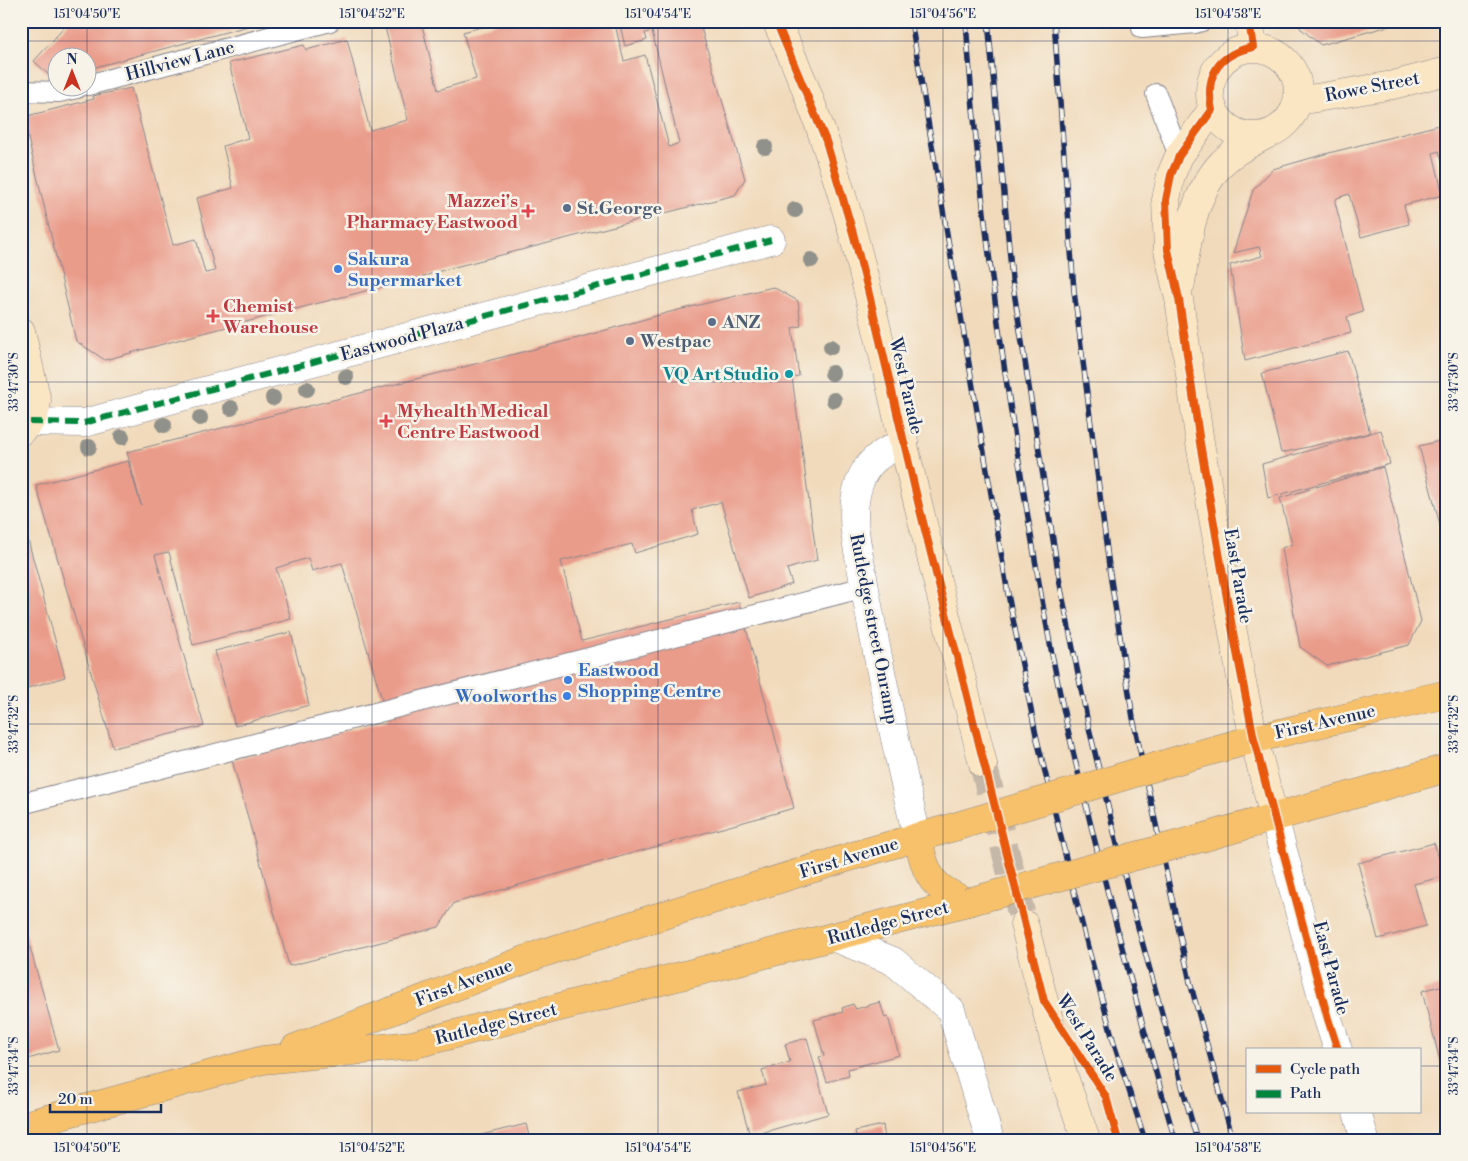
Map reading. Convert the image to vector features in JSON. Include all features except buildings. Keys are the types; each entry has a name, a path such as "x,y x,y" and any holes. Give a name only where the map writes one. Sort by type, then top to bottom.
{"main road":[{"name":"First Avenue","path":"263,1060 543,953 916,837 1254,739 1447,694"},
{"path":"916,837 927,873 941,889 968,902 1447,768"},
{"name":"Rutledge Street","path":"21,1126 263,1060 412,1046 968,902"}],"street":[{"name":"West Parade","path":"776,21 826,141 868,290 983,764"},
{"path":"1251,34 1286,61 1298,88 1298,102 1289,118 1280,128 1268,134 1254,136 1232,131 1221,122 1212,110 1210,100 1212,76 1220,63 1232,54 1251,34"},
{"name":"Rowe Street","path":"1298,102 1392,85 1447,71"},
{"name":"East Parade","path":"1212,110 1179,156 1171,175 1166,200 1168,250 1179,300 1200,443 1230,618 1254,739 1337,1048"},
{"name":"East Parade","path":"1179,300 1191,226 1197,202 1223,163 1243,148 1268,134"},
{"name":"Eastwood Plaza","path":"26,427 84,423 771,240"},
{"path":"21,331 37,401 36,411 26,427"},
{"name":"Rutledge street Onramp","path":"904,442 878,454 866,469 858,485 853,510 855,539 872,633 916,837"},
{"name":"West Parade","path":"1024,924 1063,1074 1086,1140"},
{"path":"833,937 893,961 951,1010 990,1140"},
{"name":"West Parade","path":"1063,1074 1074,1140"},
{"path":"1358,1114 1365,1140"}],"lane":[{"name":"Hillview Lane","path":"98,82 330,21"},
{"path":"1142,28 1202,21"},
{"path":"21,91 48,92"},
{"path":"1156,94 1179,156"},
{"path":"21,804 865,587"}],"tunnel":[{"path":"983,764 1024,924"}],"railway":[{"path":"911,21 1008,594 1036,735 1085,936 1115,1047 1145,1140"},
{"path":"966,21 982,199 997,317 1014,434 1061,701 1132,987 1175,1140"},
{"path":"988,21 1012,279 1060,584 1089,728 1130,898 1197,1140"},
{"path":"1054,21 1074,291 1110,574 1133,718 1190,982 1233,1140"}],"marked path":[{"path":"30,422 84,423 771,240"}],"cycle path":[{"path":"776,21 826,141 853,233 920,510 1044,1001 1106,1097 1118,1140"},
{"path":"1249,21 1253,47 1231,55 1217,68 1210,86 1212,110 1179,156 1171,175 1166,200 1168,250 1179,299 1200,443 1232,627 1254,739 1337,1048"}],"place":[{"name":"St.George","path":"567,208"},
{"name":"Mazzei's Pharmacy Eastwood","path":"528,211"},
{"name":"Sakura Supermarket","path":"338,269"},
{"name":"Chemist Warehouse","path":"213,316"},
{"name":"ANZ","path":"712,322"},
{"name":"Westpac","path":"630,341"},
{"name":"VQ Art Studio","path":"789,374"},
{"name":"Myhealth Medical Centre Eastwood","path":"386,421"},
{"name":"Eastwood Shopping Centre","path":"568,680"},
{"name":"Woolworths","path":"567,696"}]}
